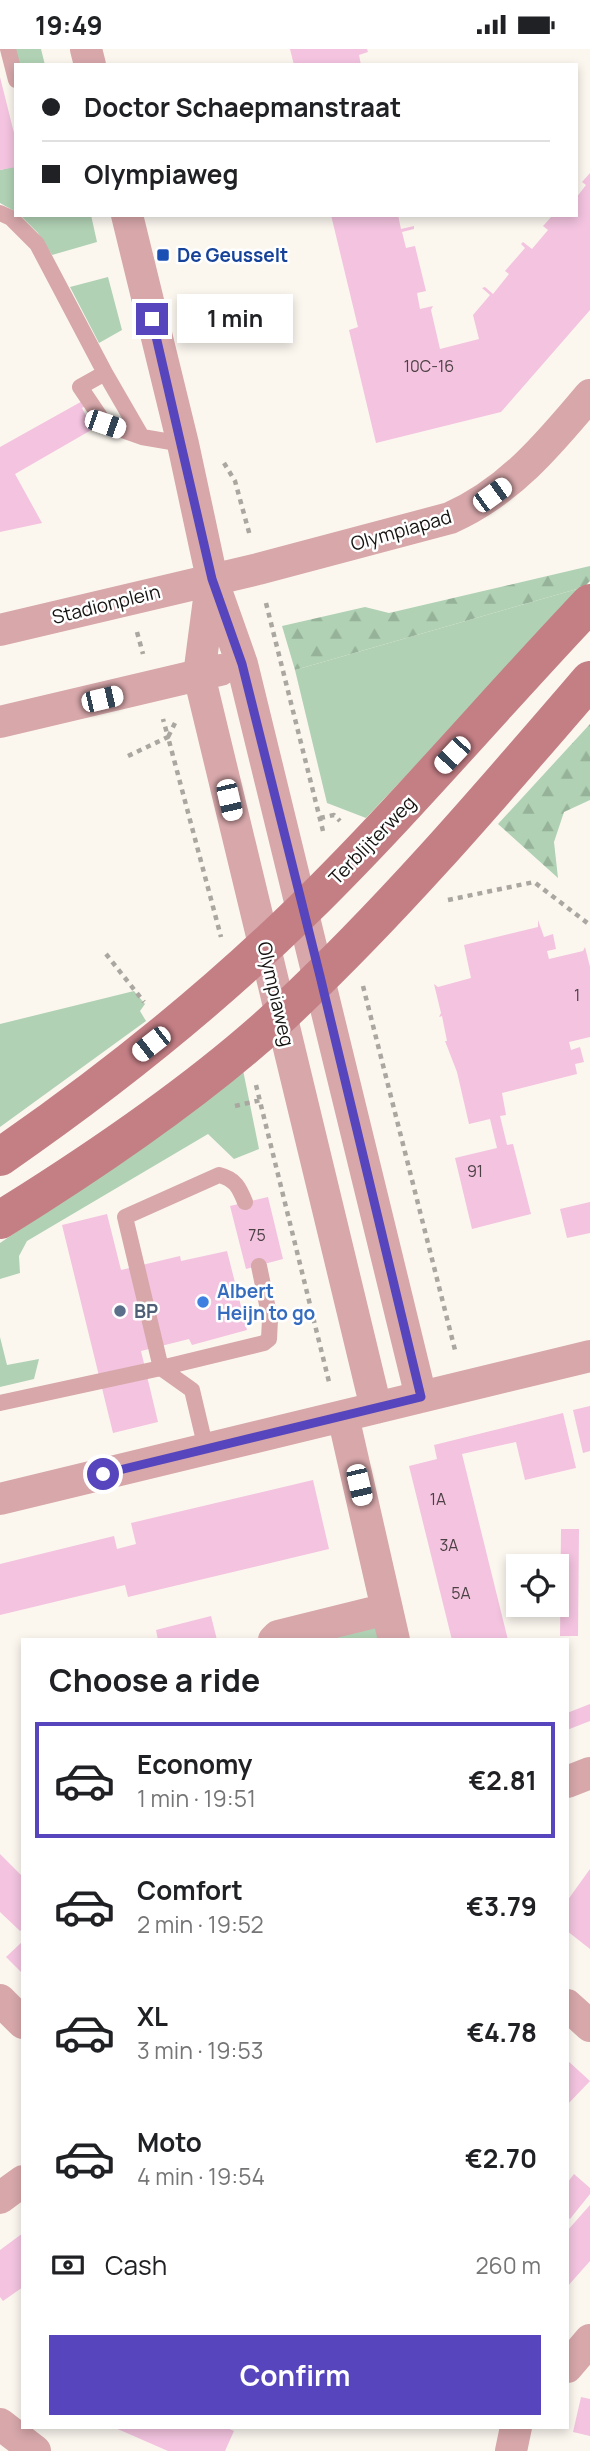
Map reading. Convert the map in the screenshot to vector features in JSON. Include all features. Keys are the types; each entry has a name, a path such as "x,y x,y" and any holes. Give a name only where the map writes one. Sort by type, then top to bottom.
{"main road":[{"name":"Terblijterweg","path":"0,1157 141,1052 265,946 398,814 590,603"},
{"path":"0,1220 116,1144 280,1016 426,869 590,680"}],"street":[{"name":"Olympiaweg","path":"127,217 183,444 212,579 242,664 421,1397"},
{"name":"Olympiapad","path":"212,579 450,518 471,509 523,470 590,395"},
{"name":"Olympiaweg","path":"212,579 199,675 376,1408"},
{"name":"Stadionplein","path":"0,630 212,579"},
{"path":"0,722 242,664"},
{"path":"0,1499 590,1356"},
{"path":"340,1417 394,1638"},
{"path":"276,1638 387,1609"},
{"path":"569,1781 590,1773"},
{"path":"0,2000 21,2021"},
{"path":"569,2007 590,2027"},
{"path":"0,2198 21,2182"},
{"path":"569,2365 590,2340"},
{"path":"0,2424 35,2451"},
{"path":"510,2451 516,2429"}],"lane":[{"path":"8,49 14,72"},
{"path":"0,213 10,218 37,244 142,437"},
{"path":"105,373 80,387 105,424 142,437 183,444"},
{"path":"206,1449 192,1390 162,1368 125,1217 219,1174 230,1177 238,1186 244,1202"},
{"path":"3,1407 264,1343 269,1339 271,1319 258,1266"}],"path":[{"name":"Olympiaweg","path":"168,737 232,976"},
{"path":"442,906 448,900 534,882 590,925"},
{"path":"364,989 465,1387"},
{"path":"260,1100 340,1417"}],"green space":[{"path":"12,49 41,49 44,63 16,63"},
{"path":"14,166 14,211 0,203 0,170"},
{"path":"22,217 91,217 97,242 52,255 38,233"},
{"path":"108,277 122,330 99,343 70,287"},
{"path":"590,566 590,581 584,587 295,670 282,626 365,607 389,613"},
{"path":"584,587 366,818 327,803 295,670"},
{"path":"590,724 590,800 564,812 554,842 558,878 498,824"},
{"path":"134,991 145,1004 140,1011 146,1021 0,1127 0,1024"},
{"path":"243,1070 259,1149 234,1159 208,1134 27,1241 19,1256 20,1273 0,1279 0,1243 168,1130"},
{"path":"0,1337 7,1365 39,1359 34,1379 0,1387"},
{"path":"381,1619 386,1638 300,1638"}],"building":[{"path":"290,49 367,49 368,52 359,55 361,63 294,63"},
{"path":"0,77 14,133 14,167 0,170"},
{"path":"590,173 590,310 501,412 376,443 349,330 358,327 331,217 398,217 401,229 414,226 414,229 402,232 406,248 415,246 426,291 417,293 420,309 433,306 431,310 440,349 479,339 473,315 490,295 482,288 485,287 493,294 509,274 505,271 525,248 521,244 523,242 532,249 548,230 543,226 551,217 578,217 578,195 586,185 582,182"},
{"path":"86,399 89,404 82,408 93,429 15,474 42,523 0,532 0,447"},
{"path":"538,920 544,937 553,934 556,949 547,951 549,959 583,951 585,947 590,967 590,1037 569,1042 571,1050 580,1047 584,1062 575,1064 577,1074 502,1093 506,1115 500,1116 507,1145 513,1144 531,1214 472,1229 455,1158 497,1148 490,1119 469,1124 457,1072 445,1041 442,1016 439,1017 441,1013 434,984 438,987 471,978 464,945 538,927"},
{"path":"268,1197 283,1259 246,1269 230,1206"},
{"path":"590,1202 590,1233 567,1238 560,1209"},
{"path":"107,1214 121,1270 180,1256 181,1261 227,1251 247,1330 192,1345 189,1339 141,1351 158,1422 113,1433 62,1225"},
{"path":"590,1406 590,1451 583,1453 573,1410"},
{"path":"563,1413 576,1468 525,1480 516,1442 462,1454 508,1638 452,1638 409,1466 437,1459 434,1445"},
{"path":"313,1480 329,1549 128,1597 125,1585 0,1615 0,1564 114,1536 117,1549 136,1544 131,1523"},
{"path":"561,1529 579,1529 578,1636 560,1636 560,1617 569,1617 569,1554 561,1554"},
{"path":"211,1616 216,1638 158,1638 156,1630"},
{"path":"590,1704 590,1721 569,1729 569,1712"},
{"path":"0,1854 21,1875 21,1930 0,1912"},
{"path":"590,1869 590,1949 569,1933 569,1898"},
{"path":"21,1943 21,1972 6,1957"},
{"path":"569,2062 590,2081 569,2103"},
{"path":"574,2174 590,2188 590,2194 570,2219 569,2218 569,2180"},
{"path":"590,2205 590,2261 569,2285 569,2229"},
{"path":"21,2234 21,2288 3,2301 0,2297 0,2250"},
{"path":"581,2397 590,2399 590,2436 573,2432"},
{"path":"118,2429 234,2431 225,2451 168,2451"}],"place":[{"name":"De Geusselt","path":"163,255"},
{"name":"Albert Heijn to go","path":"203,1302"},
{"name":"BP","path":"120,1311"}],"route":[{"path":"103,1474 421,1397 242,664 212,579 152,319"}]}
